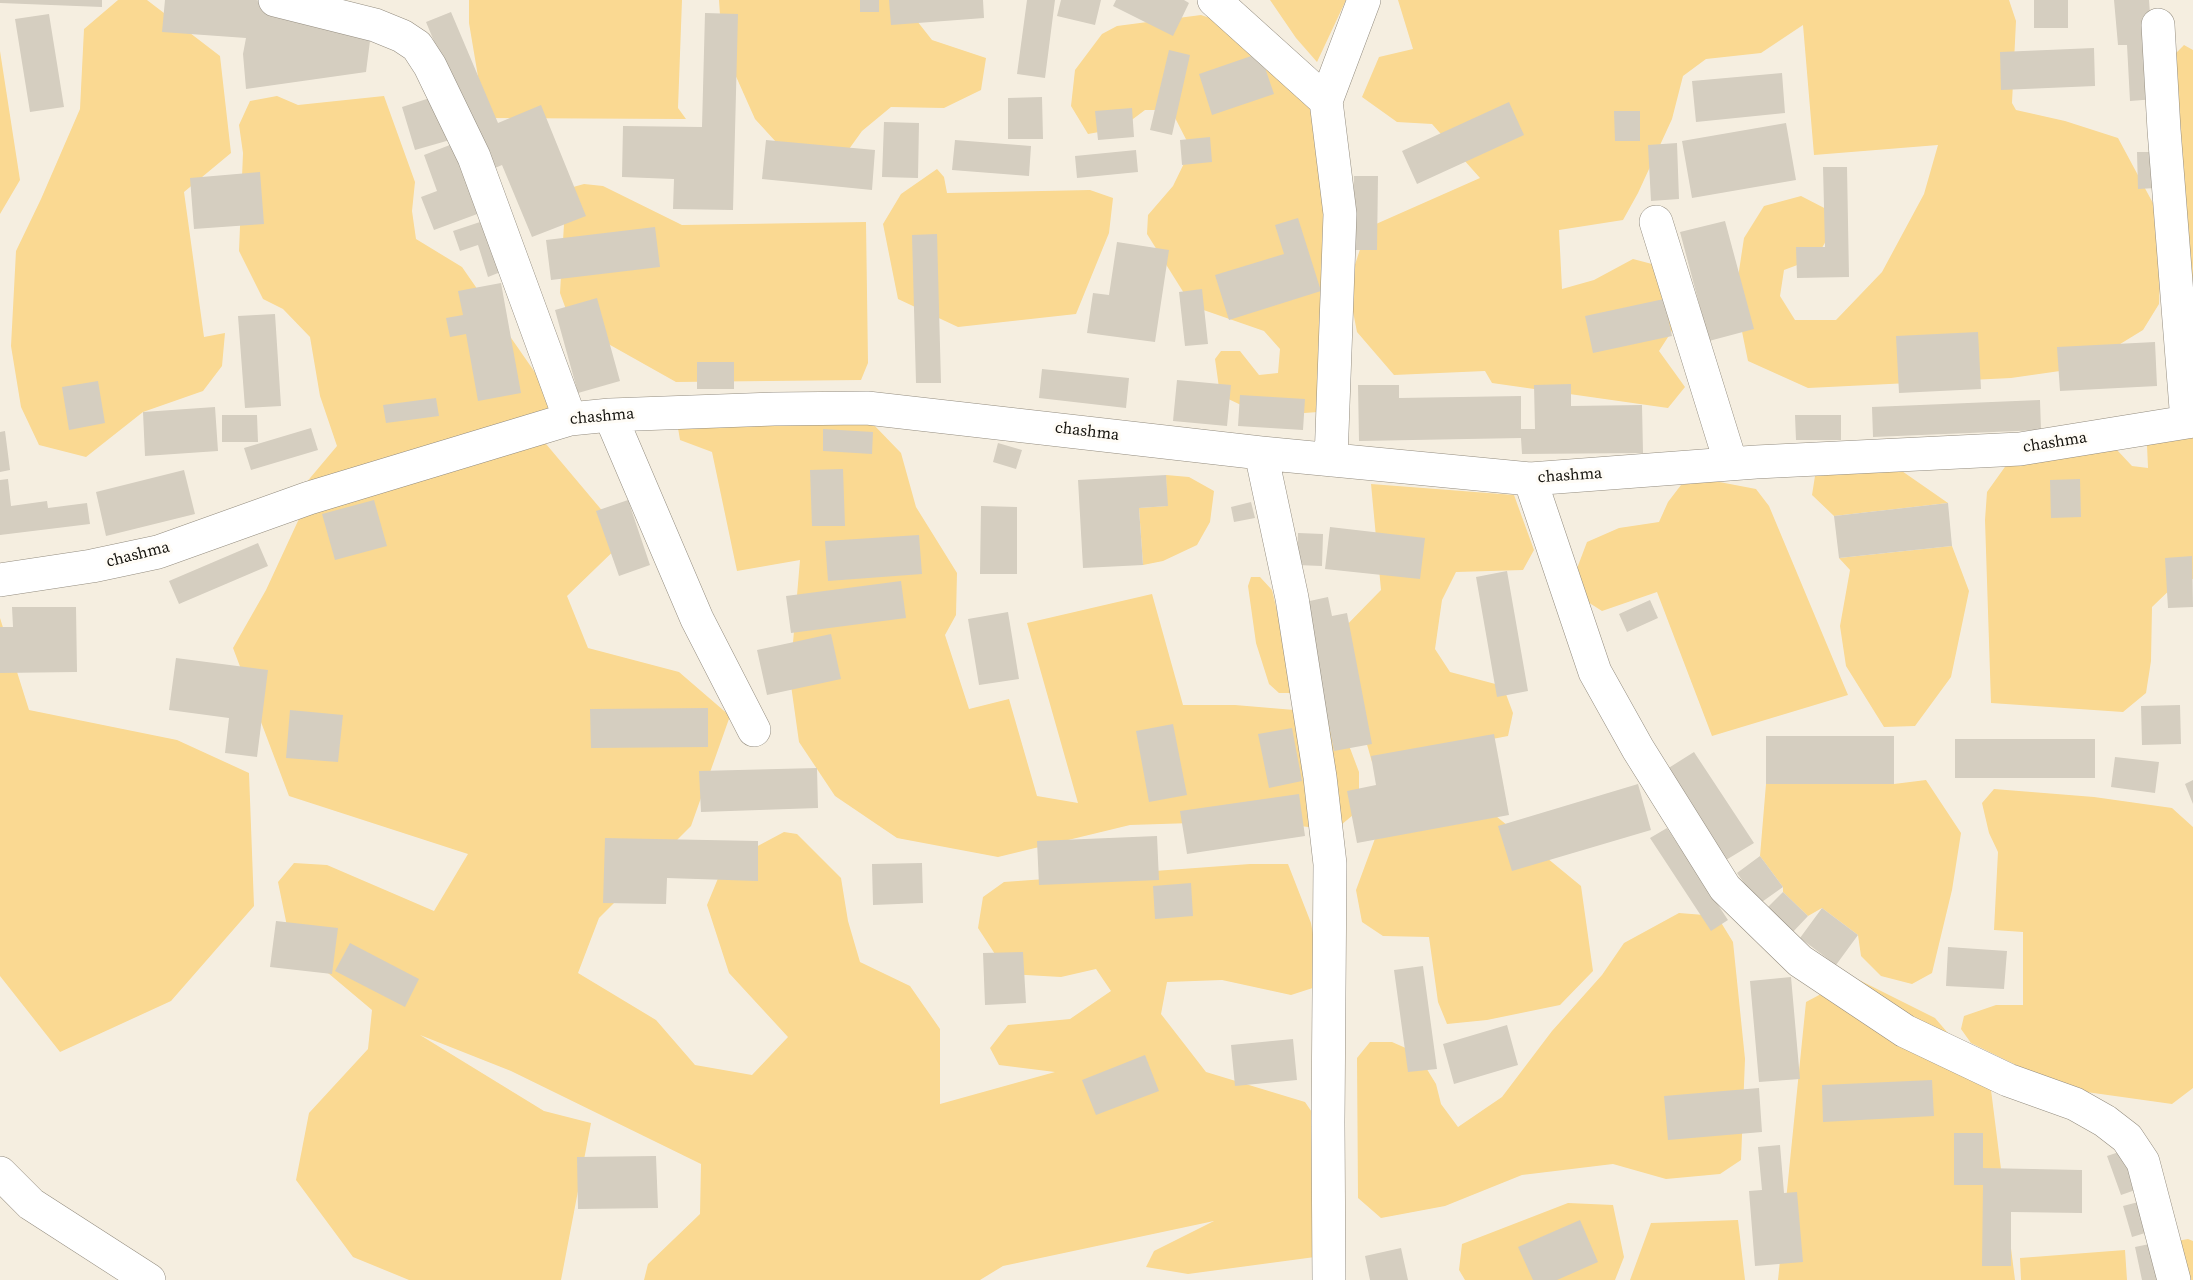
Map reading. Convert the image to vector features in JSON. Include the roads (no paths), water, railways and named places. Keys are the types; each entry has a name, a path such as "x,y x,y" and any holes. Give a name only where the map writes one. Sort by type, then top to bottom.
{"street":[{"path":"275,0 375,25 402,36 417,46 430,66 474,157 570,418"},
{"path":"1214,0 1326,101"},
{"path":"1331,459 1340,214 1326,101 1364,0"},
{"path":"2158,25 2164,130 2190,421"},
{"path":"1656,222 1731,464"},
{"name":"сhashma","path":"0,580 92,566 158,552 309,498 570,418 609,415 867,408 1261,453 1530,478 2020,448 2190,421"},
{"path":"609,415 697,619 754,730"},
{"path":"1261,453 1292,598 1320,777 1330,864 1329,1280"},
{"path":"1530,478 1595,672 1638,749 1725,888 1800,961 1905,1031 2008,1080 2075,1104 2105,1121 2127,1138 2142,1162 2174,1280"},
{"path":"0,1173 31,1204 149,1280"}]}
